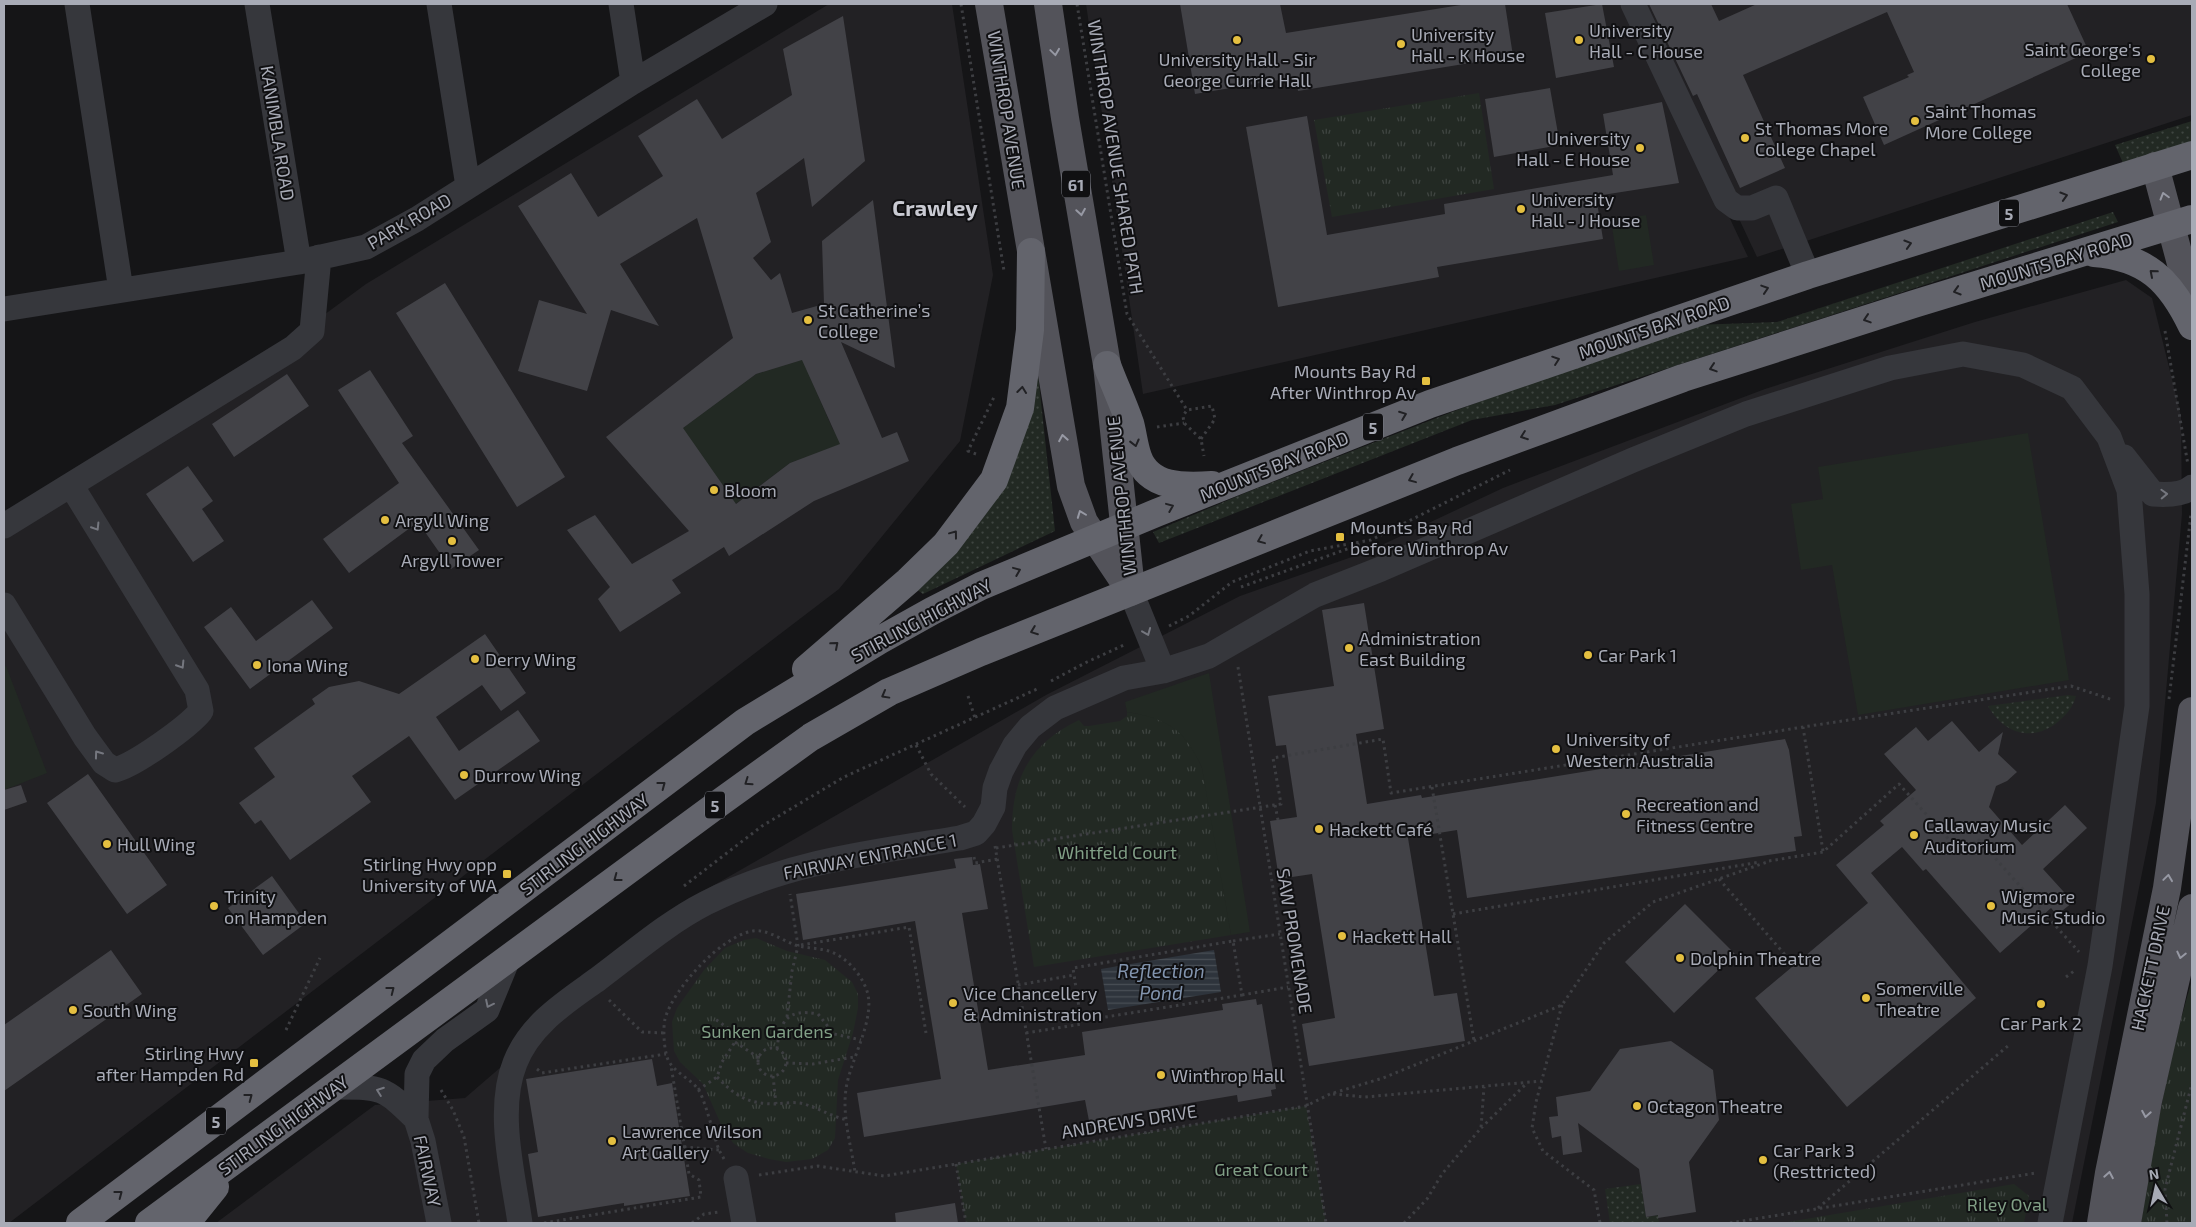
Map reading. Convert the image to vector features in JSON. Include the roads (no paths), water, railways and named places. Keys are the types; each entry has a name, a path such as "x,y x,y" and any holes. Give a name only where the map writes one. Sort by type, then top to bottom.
{"highway":[{"name":"MOUNTS BAY ROAD","path":"1126,527 1227,484 1430,404 1808,275 2192,155"},
{"name":"MOUNTS BAY ROAD","path":"1131,592 1457,461 1683,378 1914,304 2182,222"},
{"path":"745,722 915,575 946,544 994,480 1020,408 1030,330 1031,252"},
{"path":"2087,252 2130,258 2151,270 2183,306 2192,326"},
{"name":"61","path":"1107,364 1130,423 1139,459 1153,478 1169,484 1195,486 1227,484"},
{"name":"STIRLING HIGHWAY","path":"80,1223 368,1008 745,722 880,640 932,611 981,586 1126,527"},
{"name":"STIRLING HIGHWAY","path":"149,1223 722,801 829,727 889,692 981,652 1131,592"},
{"path":"186,1223 237,1158"}],"main road":[{"name":"WINTHROP AVENUE","path":"989,4 1071,486 1084,522 1131,592"},
{"name":"WINTHROP AVENUE","path":"1048,4 1065,118 1107,364 1126,527 1131,592"},
{"path":"2155,166 2182,222 2192,305"},
{"name":"HACKETT DRIVE","path":"2101,1223 2111,1164 2167,888 2181,706"},
{"name":"HACKETT DRIVE","path":"2128,1223 2148,1101 2192,908"}],"street":[{"path":"77,4 121,290"},
{"name":"KANIMBLA ROAD","path":"71,485 293,348 312,332 309,260 257,4"},
{"path":"439,4 468,186"},
{"path":"621,4 633,82"},
{"name":"PARK ROAD","path":"4,309 309,260 366,247 417,220 633,82 765,4"},
{"path":"1632,4 1726,200 1736,208 1752,208 1776,198 1808,275"},
{"name":"FAIRWAY ENTRANCE 1","path":"520,1223 510,1154 506,1102 515,1062 527,1038 551,1013 657,934 696,909 752,881 802,866 852,855 960,838 976,833 984,824 993,807 995,788 1001,771 1015,745 1030,727 1055,708 1124,678 1163,671 1209,656 1315,595 1381,569 1633,460 1754,412 1890,368 1963,354 2023,365 2072,388 2153,494 2192,494"},
{"path":"2050,1223 2100,966 2137,706 2136,594 2129,490 2109,437"},
{"path":"4,526 71,485 197,690 201,710 193,721 185,727 124,768 115,770 104,763 86,737 4,605"},
{"path":"1131,592 1156,631 1163,671"},
{"path":"416,1119 417,1074 424,1060 446,1040 487,1010 508,959"},
{"path":"335,1087 370,1087 383,1091 394,1097 416,1119"},
{"name":"FAIRWAY","path":"416,1119 423,1141 439,1223"},
{"path":"736,1178 744,1223"}],"water":[{"name":"Reflection Pond","path":"1214,950 1221,992 1108,1010 1101,969"}],"place":[{"name":"University Hall - Sir George Currie Hall","path":"1237,40"},
{"name":"University Hall - C House","path":"1579,40"},
{"name":"University Hall - K House","path":"1401,44"},
{"name":"Saint George's College","path":"2151,59"},
{"name":"Saint Thomas More College","path":"1915,121"},
{"name":"St Thomas More College Chapel","path":"1745,138"},
{"name":"University Hall - E House","path":"1640,148"},
{"name":"University Hall - J House","path":"1521,209"},
{"name":"St Catherine’s College","path":"808,320"},
{"name":"Mounts Bay Rd After Winthrop Av","path":"1426,381"},
{"name":"Bloom","path":"714,490"},
{"name":"Argyll Wing","path":"385,520"},
{"name":"Mounts Bay Rd before Winthrop Av","path":"1340,537"},
{"name":"Argyll Tower","path":"452,541"},
{"name":"Administration East Building","path":"1349,648"},
{"name":"Car Park 1","path":"1588,655"},
{"name":"Derry Wing","path":"475,659"},
{"name":"Iona Wing","path":"257,665"},
{"name":"University of Western Australia","path":"1556,749"},
{"name":"Durrow Wing","path":"464,775"},
{"name":"Recreation and Fitness Centre","path":"1626,814"},
{"name":"Hackett Café","path":"1319,829"},
{"name":"Callaway Music Auditorium","path":"1914,835"},
{"name":"Hull Wing","path":"107,844"},
{"name":"Stirling Hwy opp University of WA","path":"507,874"},
{"name":"Trinity on Hampden","path":"214,906"},
{"name":"Wigmore Music Studio","path":"1991,906"},
{"name":"Hackett Hall","path":"1342,936"},
{"name":"Dolphin Theatre","path":"1680,958"},
{"name":"Somerville Theatre","path":"1866,998"},
{"name":"Vice Chancellery & Administration","path":"953,1003"},
{"name":"Car Park 2","path":"2041,1004"},
{"name":"South Wing","path":"73,1010"},
{"name":"Stirling Hwy after Hampden Rd","path":"254,1063"},
{"name":"Winthrop Hall","path":"1161,1075"},
{"name":"Octagon Theatre","path":"1637,1106"},
{"name":"Lawrence Wilson Art Gallery","path":"612,1141"},
{"name":"Car Park 3 (Resttricted)","path":"1763,1160"}],"district":[{"name":"Crawley","path":"935,207"}],"park label":[{"name":"Whitfeld Court","path":"1117,852"},
{"name":"Sunken Gardens","path":"767,1031"},
{"name":"Great Court","path":"1261,1169"},
{"name":"Riley Oval","path":"2007,1204"}]}
